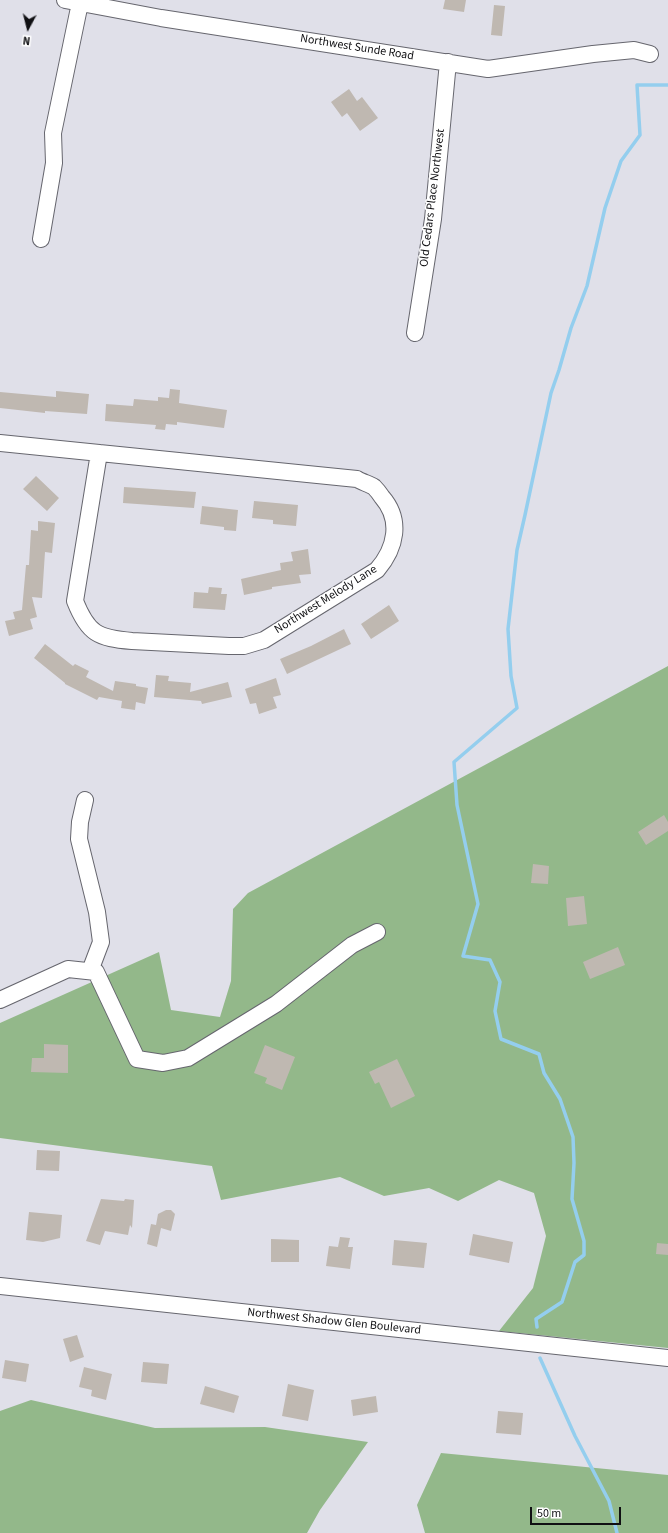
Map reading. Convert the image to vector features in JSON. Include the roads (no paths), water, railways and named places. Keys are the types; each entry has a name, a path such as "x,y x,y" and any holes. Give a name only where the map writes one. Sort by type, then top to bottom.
{"street":[{"name":"Northwest Sunde Road","path":"73,1 169,19 488,69 593,54 634,50 650,54"},
{"path":"41,239 54,163 54,133 73,1"},
{"name":"Old Cedars Place Northwest","path":"415,332 433,219 448,62"},
{"name":"Northwest Melody Lane","path":"0,443 357,479 374,487 388,504 394,517 392,547 385,560 377,570 264,640 244,646 116,640 98,635 82,618 75,601 99,453"},
{"path":"85,800 80,822 79,839 97,912 101,942 90,971"},
{"path":"0,1000 68,969 96,972 137,1059 163,1063 188,1058 276,1004 352,945 377,932"},
{"name":"Northwest Shadow Glen Boulevard","path":"0,1286 668,1358"}],"waterway":[{"path":"537,1327 536,1319 562,1302 575,1262 584,1255 584,1241 572,1199 574,1163 573,1137 560,1099 544,1073 539,1054 501,1039 495,1011 500,982 490,960 463,956 478,904 457,805 454,762 517,708 511,676 508,629 517,550 551,393 571,328 587,286 605,208 621,161 640,135 637,85 668,85"},
{"path":"540,1358 575,1436 609,1501 617,1533"}]}
